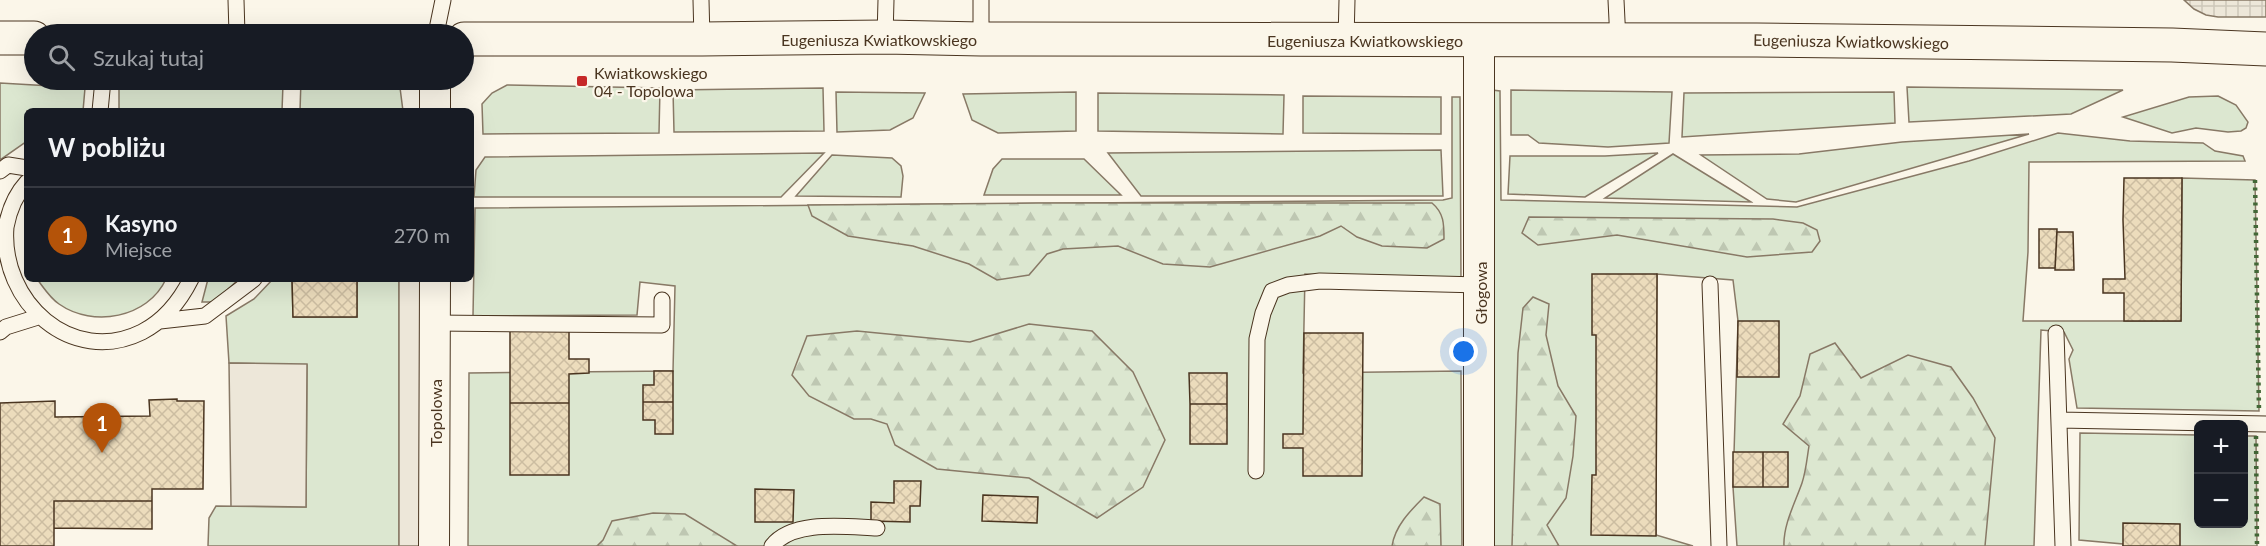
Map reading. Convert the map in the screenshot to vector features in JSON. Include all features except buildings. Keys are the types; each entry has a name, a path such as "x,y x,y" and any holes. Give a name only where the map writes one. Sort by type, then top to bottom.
{"main road":[{"name":"Eugeniusza Kwiatkowskiego","path":"474,39 885,37 1618,41 2172,45 2266,49"},
{"path":"0,38 24,38"}],"street":[{"name":"Głogowa","path":"1479,41 1479,546"},
{"path":"435,90 435,108"},
{"name":"Topolowa","path":"434,546 435,282"}],"lane":[{"path":"236,0 237,24"},
{"path":"438,24 443,0"},
{"path":"701,0 702,39"},
{"path":"885,37 886,0"},
{"path":"981,0 981,39"},
{"path":"1346,40 1347,0"},
{"path":"1616,0 1618,41"},
{"path":"100,108 102,90"},
{"path":"0,171 8,165 24,168"},
{"path":"24,187 9,213 4,242 6,266 15,289 38,317 54,329 96,341 130,336 160,321 182,297 190,282"},
{"path":"1256,471 1257,339 1263,313 1272,291 1288,285 1320,281 1480,285"},
{"path":"160,321 205,316 250,282"},
{"path":"1710,284 1719,546"},
{"path":"435,322 662,326 662,300"},
{"path":"2,327 38,317"},
{"path":"2056,333 2063,546"},
{"path":"2059,420 2266,424"},
{"path":"772,546 798,530 815,527 877,528"}],"green space":[{"path":"0,83 24,84 24,90 85,90 83,108 24,108 24,143 0,160"},
{"path":"507,85 660,88 659,133 483,134 482,104 492,93"},
{"path":"1907,87 2123,90 2071,114 1909,122"},
{"path":"823,88 824,131 674,132 673,90"},
{"path":"119,90 283,90 282,108 119,108"},
{"path":"301,90 400,90 403,108 300,108"},
{"path":"1492,90 1500,91 1501,200 1797,207 1969,161 2058,133 2130,141 2203,143 2215,151 2243,156 2245,161 2029,162 2028,252 2023,321 2181,321 2182,178 2255,180 2259,411 2077,408 2069,359 2073,350 2064,332 2041,330 2034,546 1737,546 1733,487 1738,321 1733,280 1657,274 1656,535 1693,546 1493,546"},
{"path":"1511,90 1672,92 1669,143 1608,147 1539,143 1528,135 1511,135"},
{"path":"836,92 925,93 913,118 890,130 837,132"},
{"path":"1076,92 1076,131 998,133 972,120 963,94"},
{"path":"1894,92 1895,123 1682,137 1684,93"},
{"path":"1098,93 1284,95 1283,134 1098,131"},
{"path":"1303,96 1441,97 1441,134 1303,133"},
{"path":"2218,96 2236,105 2248,122 2246,128 2241,131 2228,132 2196,128 2172,133 2123,117 2189,97"},
{"path":"1452,97 1460,97 1461,281 1305,274 1303,373 1461,371 1462,546 468,546 469,373 673,371 675,286 640,282 637,315 473,316 475,208 1443,200 1452,198"},
{"path":"2029,134 1796,202 1767,199 1701,155 1799,154 1902,142"},
{"path":"1441,150 1443,196 1141,196 1108,153"},
{"path":"824,153 781,197 474,197 476,170 485,157"},
{"path":"1658,153 1585,197 1508,194 1510,156 1605,156"},
{"path":"1673,154 1751,202 1605,198"},
{"path":"832,155 892,158 901,166 903,176 901,197 796,196"},
{"path":"1002,159 1084,159 1121,195 984,195 993,169"},
{"path":"1432,203 1441,215 1444,239 1427,248 1382,246 1357,237 1341,226 1320,236 1210,267 1163,264 1118,246 1063,249 1047,254 1029,275 997,280 969,264 913,246 848,236 812,216 808,205"},
{"path":"1529,217 1773,219 1803,223 1817,230 1820,241 1812,252 1747,257 1617,235 1538,245 1522,233"},
{"path":"39,282 164,282 158,292 146,303 119,315 103,317 88,316 73,311 50,296"},
{"path":"207,282 236,282 214,302 202,302"},
{"path":"270,282 292,282 293,317 357,317 357,282 399,282 399,546 208,546 209,518 216,506 306,507 307,365 229,363 226,316 254,299"},
{"path":"1533,297 1549,304 1546,335 1558,386 1576,416 1573,456 1566,498 1547,525 1559,546 1512,546 1518,353 1523,308"},
{"path":"1029,324 1092,331 1133,372 1165,440 1143,487 1097,518 1029,478 937,469 895,445 887,424 871,419 854,419 809,396 792,375 807,336 857,331 970,342"},
{"path":"1835,343 1861,378 1908,355 1951,367 1973,398 1995,438 1985,546 1784,546 1785,530 1803,478 1809,446 1783,424 1800,396 1810,354"},
{"path":"2080,433 2194,435 2194,528 2248,528 2248,436 2256,436 2257,546 2123,546 2123,544 2079,540"},
{"path":"1424,497 1440,504 1441,546 1392,546 1400,525"},
{"path":"653,513 685,514 737,546 597,546 603,540 612,521"}],"shaded area":[{"path":"2184,0 2266,0 2266,17 2206,15 2194,9"},
{"path":"399,282 420,282 420,546 399,546"},
{"path":"229,363 307,364 306,507 231,506"}],"hedge":[{"path":"2255,180 2259,411"},
{"path":"2256,436 2257,546"}],"place":[{"name":"Kwiatkowskiego 04 - Topolowa","path":"582,81"},
{"name":"Kasyno","path":"102,453"}]}
